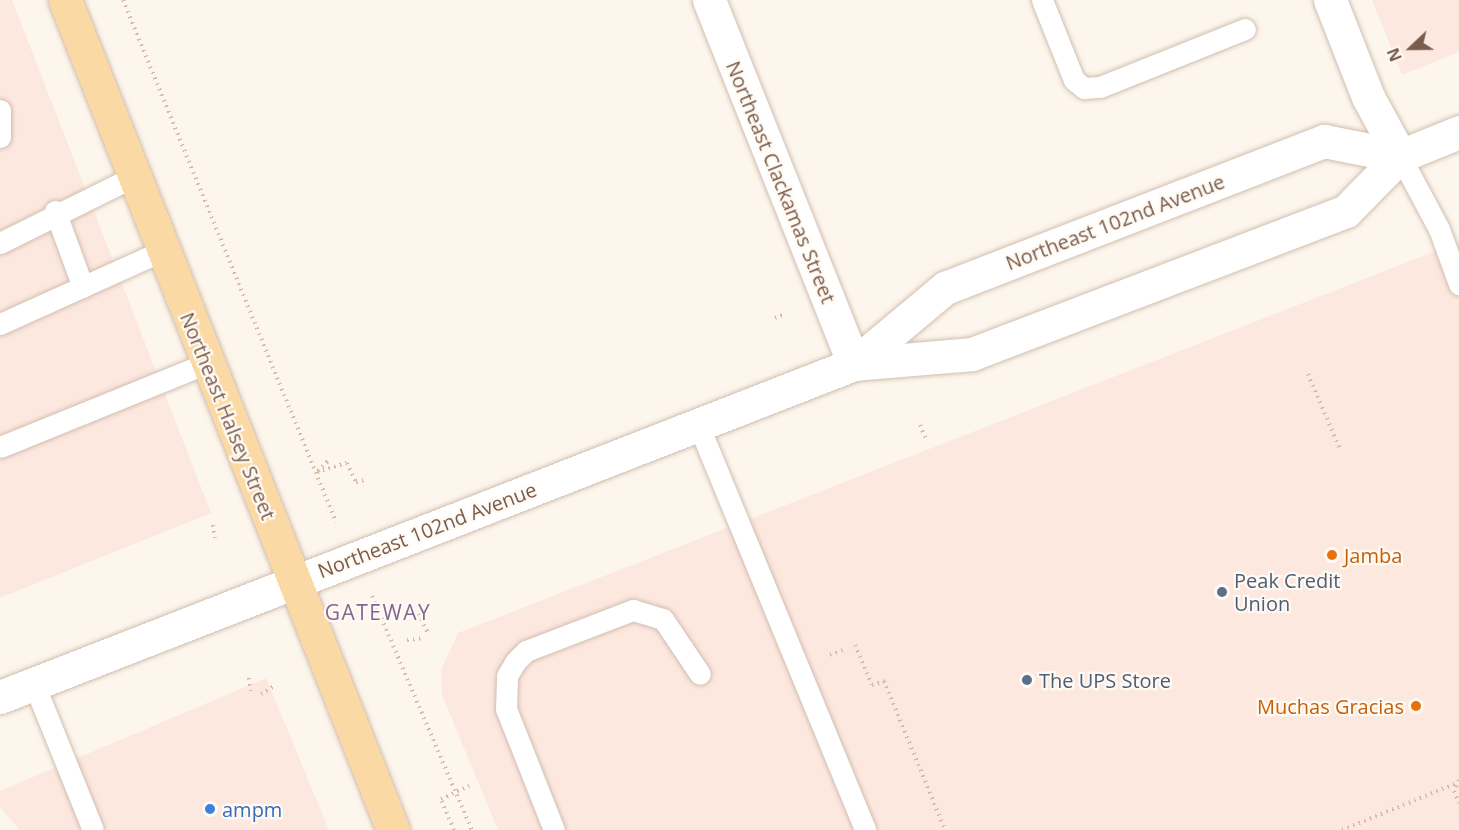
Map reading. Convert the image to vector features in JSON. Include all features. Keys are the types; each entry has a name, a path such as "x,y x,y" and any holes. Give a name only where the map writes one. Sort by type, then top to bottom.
{"main road":[{"name":"Northeast Halsey Street","path":"65,0 133,177 393,830"},
{"name":"Northeast Clackamas Street","path":"709,0 854,364"},
{"path":"1330,0 1368,97 1400,156"},
{"name":"Northeast 102nd Avenue","path":"0,697 854,364 972,354 1346,212 1400,156 1459,132"},
{"name":"Northeast 102nd Avenue","path":"854,364 945,288 1324,141 1400,156"}],"lane":[{"path":"1042,0 1074,80 1084,88 1100,87 1245,29"},
{"path":"0,110 0,137"},
{"path":"1400,156 1439,229 1459,284"},
{"path":"0,243 54,212 133,177"},
{"path":"54,212 83,287"},
{"path":"0,324 162,250"},
{"path":"0,447 207,363"},
{"path":"698,424 865,830"},
{"path":"554,830 506,709 505,684 514,662 526,651 633,610 663,619 700,674"},
{"path":"34,684 93,830"}],"path":[{"path":"123,0 255,321"},
{"path":"775,318 785,314"},
{"path":"1308,374 1340,449"},
{"path":"920,424 926,439"},
{"path":"329,460 318,472 347,464 356,482 365,480"},
{"path":"213,525 215,538"},
{"path":"418,614 428,633"},
{"path":"407,640 423,638"},
{"path":"855,645 872,686 884,681 945,830"},
{"path":"249,678 251,691"},
{"path":"261,694 276,685"},
{"path":"440,749 472,830"},
{"path":"1342,830 1458,782 1459,803"},
{"path":"454,830 441,799 469,786"}],"shaded area":[{"path":"0,0 12,0 211,513 0,598"},
{"path":"1372,0 1459,0 1459,52 1402,75"},
{"path":"1459,242 1459,830 498,830 442,695 441,670 458,633"},
{"path":"266,678 329,830 20,830 0,807 0,791"}],"place":[{"name":"Jamba","path":"1332,555"},
{"name":"Peak Credit Union","path":"1222,592"},
{"name":"The UPS Store","path":"1027,680"},
{"name":"Muchas Gracias","path":"1416,706"},
{"name":"ampm","path":"210,809"}],"district":[{"name":"GATEWAY","path":"378,612"}]}
